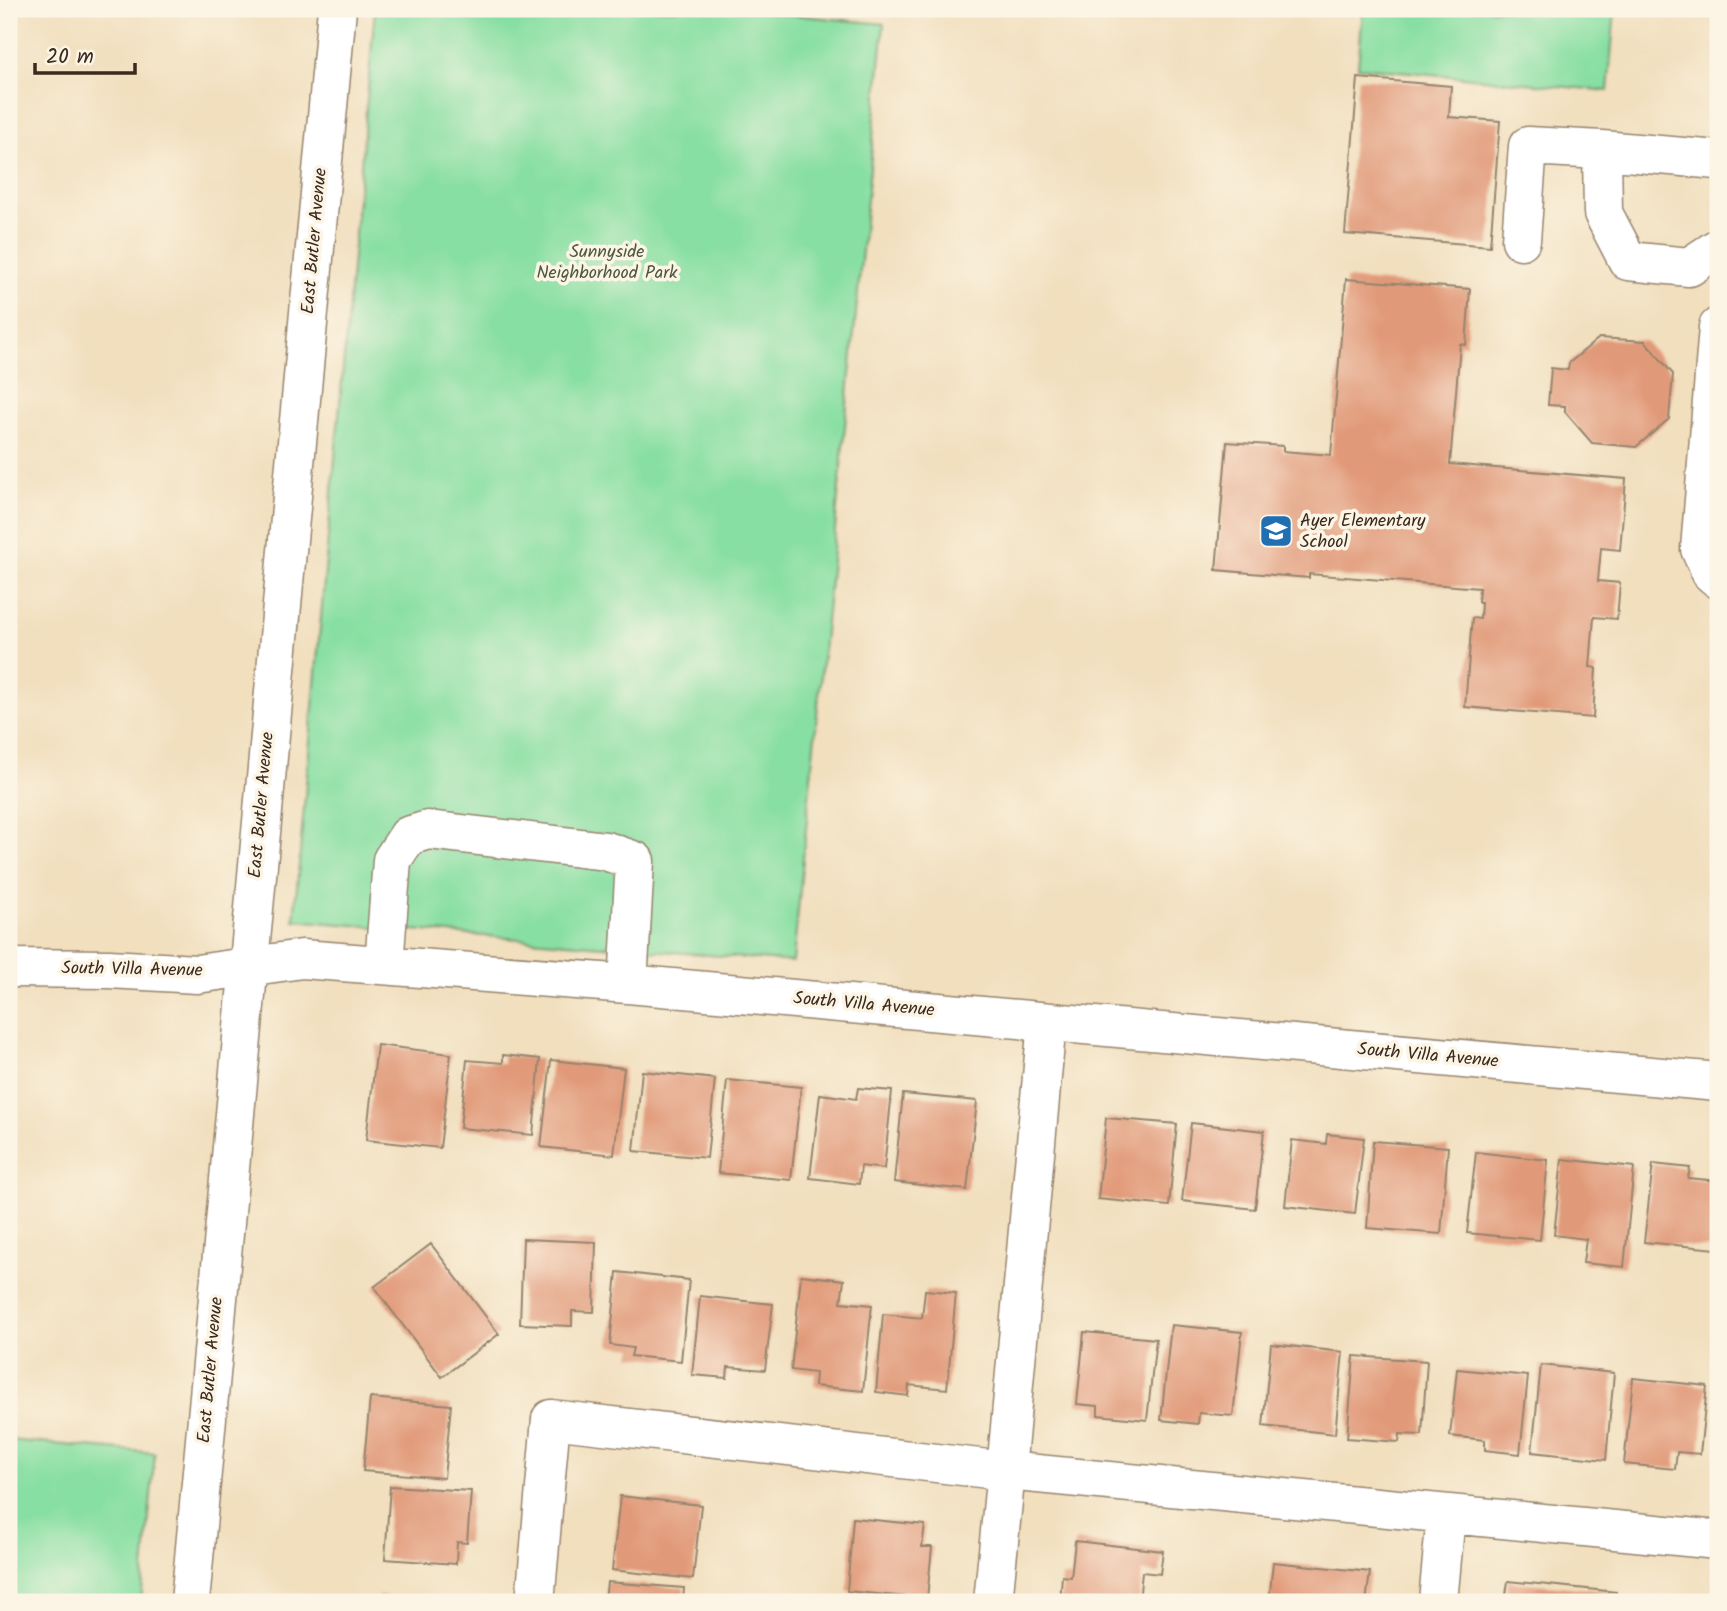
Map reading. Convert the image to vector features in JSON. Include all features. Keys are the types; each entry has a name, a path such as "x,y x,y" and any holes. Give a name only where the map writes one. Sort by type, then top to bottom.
{"street":[{"name":"East Butler Avenue","path":"190,1602 337,9"},
{"path":"1521,240 1528,146 1718,160"},
{"path":"1602,150 1603,213 1628,261 1689,267 1718,248"},
{"path":"1718,327 1700,550 1711,573 1718,579"},
{"path":"384,965 392,860 408,836 428,830 606,851 635,861 628,984"},
{"name":"South Villa Avenue","path":"9,968 109,969 197,974 302,959 628,984 1718,1082"},
{"path":"993,1602 1047,1021"},
{"path":"536,1602 551,1419 1006,1471 1718,1540"},
{"path":"1438,1602 1446,1515"}],"green space":[{"name":"Sunnyside Neighborhood Park","path":"375,9 732,9 884,24 793,962 294,920"},
{"path":"1363,9 1615,9 1608,91 1358,67"},
{"path":"9,1440 155,1453 141,1602 9,1602"}],"building":[{"path":"1358,78 1451,86 1449,117 1500,121 1490,246 1345,234"},
{"path":"1346,279 1470,289 1466,345 1460,344 1450,464 1626,479 1620,550 1601,548 1598,581 1620,583 1617,619 1594,617 1590,667 1596,668 1593,718 1465,707 1472,618 1480,619 1479,588 1309,574 1309,578 1216,570 1227,442 1283,446 1283,451 1331,455"},
{"path":"1599,338 1645,341 1673,374 1669,419 1636,447 1592,443 1565,412 1565,406 1548,405 1551,368 1568,370 1569,363"},
{"path":"377,1045 451,1054 440,1148 366,1140"},
{"path":"503,1055 540,1059 533,1135 460,1128 467,1060 503,1063"},
{"path":"551,1060 624,1068 614,1155 541,1147"},
{"path":"642,1071 715,1079 707,1158 634,1151"},
{"path":"727,1080 801,1087 791,1180 718,1173"},
{"path":"858,1088 892,1091 884,1169 861,1166 859,1184 810,1178 820,1094 856,1099"},
{"path":"903,1094 977,1101 967,1190 894,1182"},
{"path":"1106,1118 1177,1124 1169,1206 1098,1199"},
{"path":"1191,1123 1264,1131 1255,1209 1182,1201"},
{"path":"1327,1134 1364,1138 1355,1214 1285,1206 1292,1140 1326,1144"},
{"path":"1373,1141 1448,1147 1441,1234 1367,1228"},
{"path":"1476,1152 1548,1160 1540,1240 1467,1233"},
{"path":"1562,1159 1634,1167 1624,1267 1583,1263 1586,1239 1554,1235"},
{"path":"1653,1164 1690,1168 1688,1178 1718,1181 1716,1249 1644,1242"},
{"path":"523,1239 596,1242 594,1312 572,1311 572,1326 520,1324"},
{"path":"431,1244 499,1334 442,1377 374,1287"},
{"path":"617,1272 689,1280 681,1361 631,1356 633,1348 610,1345"},
{"path":"801,1275 844,1280 841,1302 872,1305 863,1391 814,1386 815,1373 791,1370"},
{"path":"925,1290 956,1293 947,1389 909,1385 908,1396 876,1392 883,1314 922,1318"},
{"path":"700,1296 773,1304 765,1370 728,1367 727,1378 692,1375"},
{"path":"1171,1325 1242,1332 1233,1416 1199,1413 1198,1424 1161,1420"},
{"path":"1084,1332 1156,1339 1147,1420 1098,1415 1098,1406 1077,1404"},
{"path":"1271,1344 1343,1352 1335,1434 1263,1426"},
{"path":"1354,1356 1427,1361 1422,1435 1400,1434 1399,1442 1347,1438"},
{"path":"1541,1365 1614,1373 1606,1460 1532,1452"},
{"path":"1457,1369 1528,1376 1520,1454 1485,1450 1485,1440 1450,1436"},
{"path":"1633,1378 1707,1386 1700,1454 1677,1452 1675,1469 1624,1464"},
{"path":"370,1398 451,1405 444,1478 363,1471"},
{"path":"390,1486 471,1491 467,1543 457,1542 456,1564 385,1559"},
{"path":"620,1496 701,1505 693,1579 612,1570"},
{"path":"853,1518 925,1525 922,1547 932,1547 927,1599 847,1591"},
{"path":"1075,1541 1163,1551 1160,1574 1142,1572 1139,1602 1060,1602 1062,1576 1071,1577"},
{"path":"1273,1562 1370,1572 1366,1602 1269,1602"},
{"path":"1508,1581 1616,1592 1615,1602 1505,1602"},
{"path":"607,1582 684,1588 683,1602 605,1602"},
{"path":"379,1596 423,1600 423,1602 379,1602"}],"place":[{"name":"Ayer Elementary School","path":"1276,531"}]}
